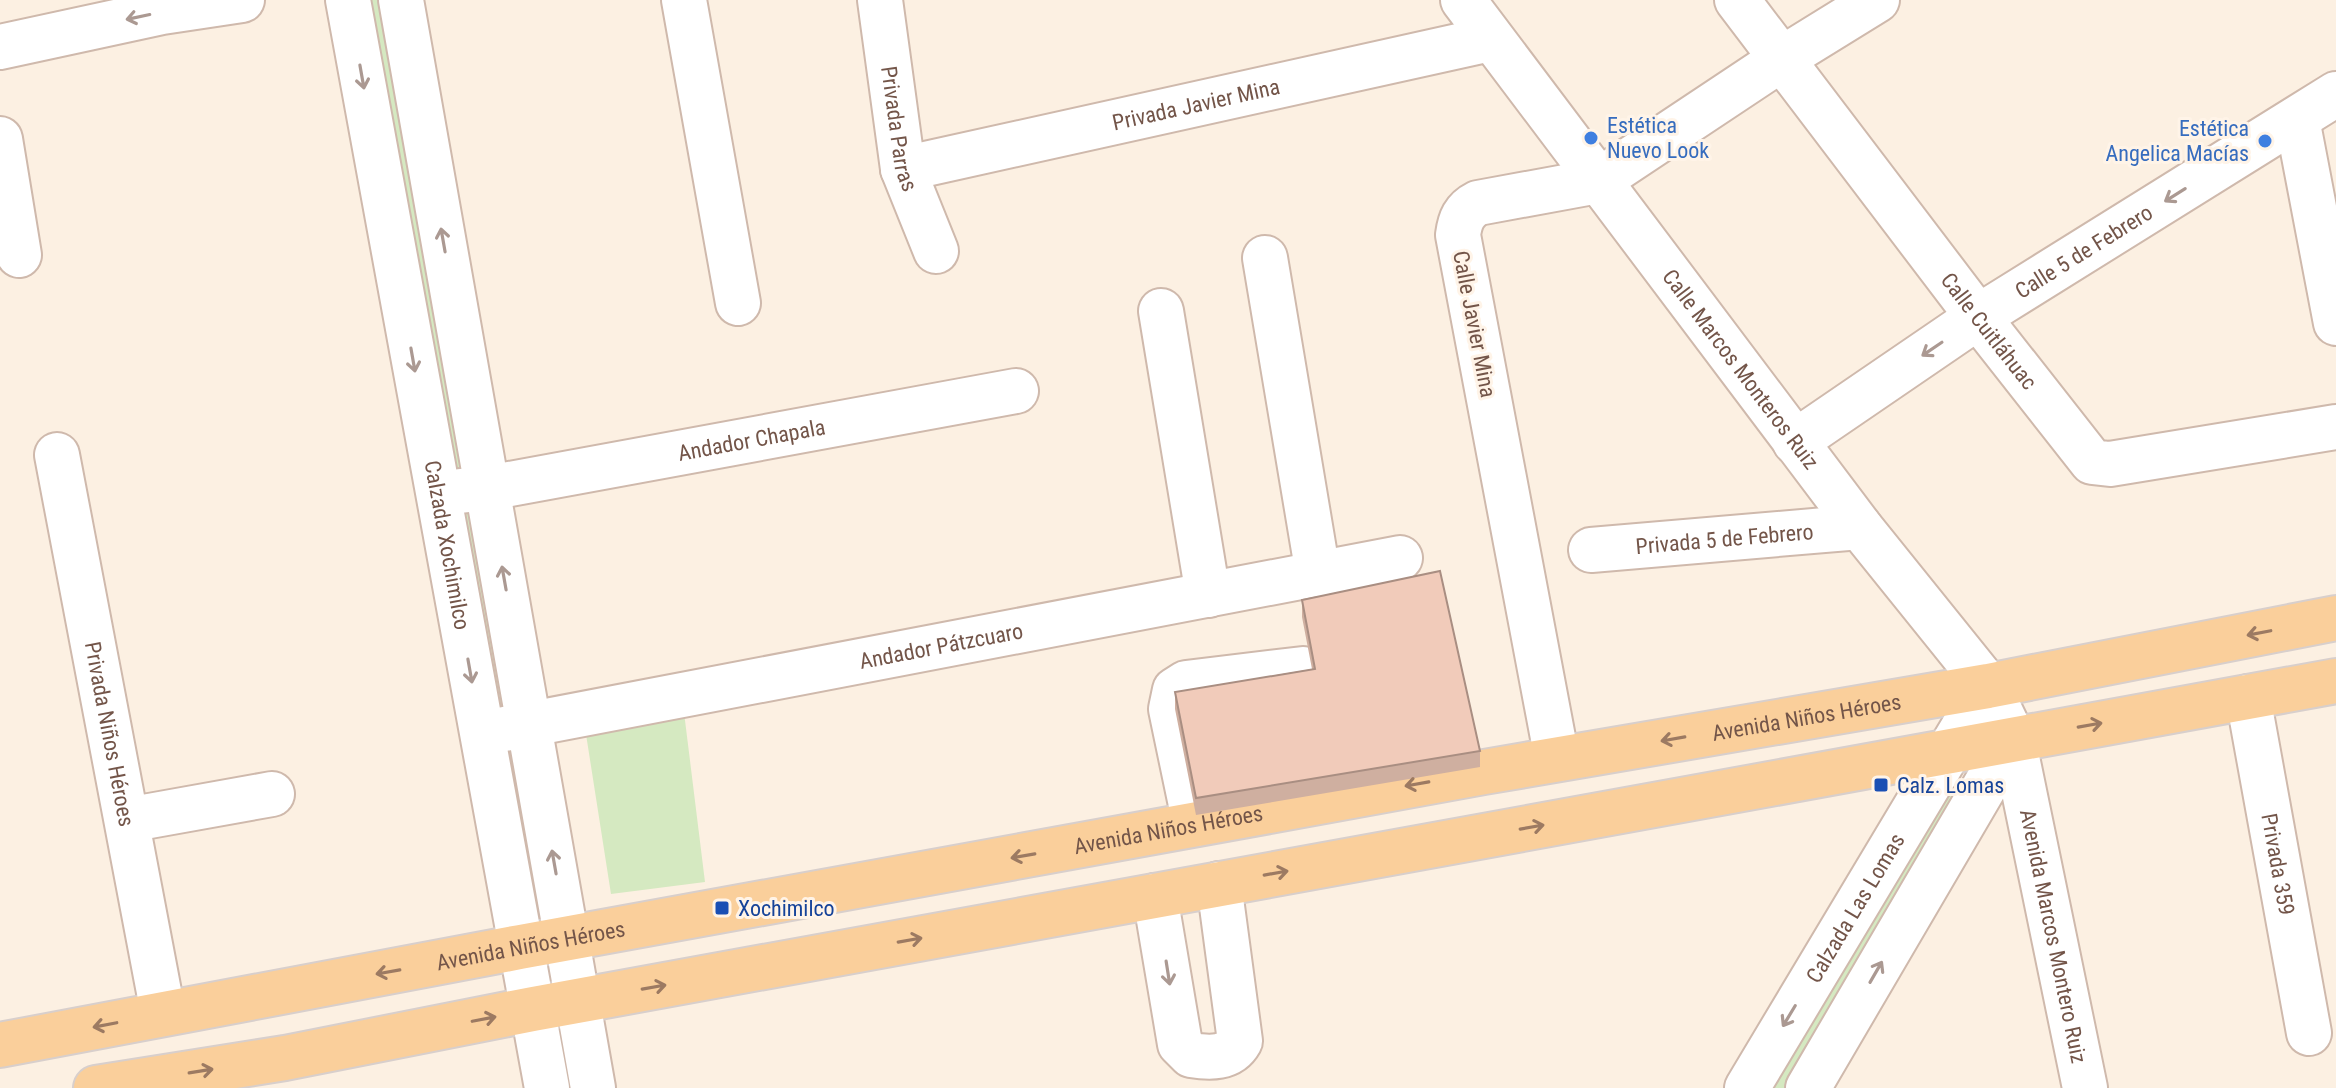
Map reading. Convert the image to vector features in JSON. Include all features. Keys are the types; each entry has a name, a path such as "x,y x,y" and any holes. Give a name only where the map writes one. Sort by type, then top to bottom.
{"main road":[{"name":"Avenida Niños Héroes","path":"0,1045 1195,824 1988,686 2336,618"},
{"path":"119,1086 2336,681"}],"street":[{"path":"0,47 162,12 242,0"},
{"name":"Calzada Xochimilco","path":"348,0 547,1088"},
{"path":"401,0 593,1088"},
{"path":"684,0 738,303"},
{"name":"Privada Parras","path":"880,0 903,169 936,251"},
{"name":"Calle Marcos Monteros Ruiz","path":"1463,0 1860,527 1988,686 2013,738"},
{"name":"Calle Cuitláhuac","path":"1737,0 2092,462 2110,464 2336,427"},
{"name":"Calle Javier Mina","path":"1557,759 1458,235 1464,215 1478,203 1598,181 1783,58 1877,0"},
{"name":"Privada Javier Mina","path":"903,169 1490,39"},
{"name":"Calle 5 de Febrero","path":"1795,442 1978,317 2336,94"},
{"path":"2297,119 2336,323"},
{"path":"373,141 425,136"},
{"path":"0,139 19,255"},
{"path":"1265,258 1318,574"},
{"path":"405,314 455,304"},
{"path":"1161,311 1208,595"},
{"name":"Andador Chapala","path":"437,492 488,488 1016,391"},
{"name":"Privada Niños Héroes","path":"57,455 163,1013"},
{"name":"Privada 5 de Febrero","path":"1591,550 1860,527"},
{"name":"Andador Pátzcuaro","path":"481,733 1400,558"},
{"path":"1195,824 1171,709 1175,690 1186,683 1303,669"},
{"name":"Calzada Las Lomas","path":"1747,1088 1988,686"},
{"name":"Privada 359","path":"2248,697 2309,1033"},
{"path":"1808,1088 2013,738"},
{"name":"Avenida Marcos Montero Ruiz","path":"2013,738 2085,1088"},
{"path":"127,820 272,794"},
{"path":"1155,896 1180,1044 1191,1055 1224,1056 1240,1041 1219,884"}],"green space":[{"path":"357,0 395,0 552,923 530,928"},
{"path":"682,696 705,882 611,894 583,715"},
{"path":"1931,778 1966,798 1801,1088 1754,1088"}],"building":[{"path":"1440,571 1480,751 1196,798 1175,692 1315,669 1302,600"}],"place":[{"name":"Estética Nuevo Look","path":"1591,138"},
{"name":"Estética Angelica Macías","path":"2265,141"},
{"name":"Calz. Lomas","path":"1881,785"},
{"name":"Xochimilco","path":"722,908"}]}
